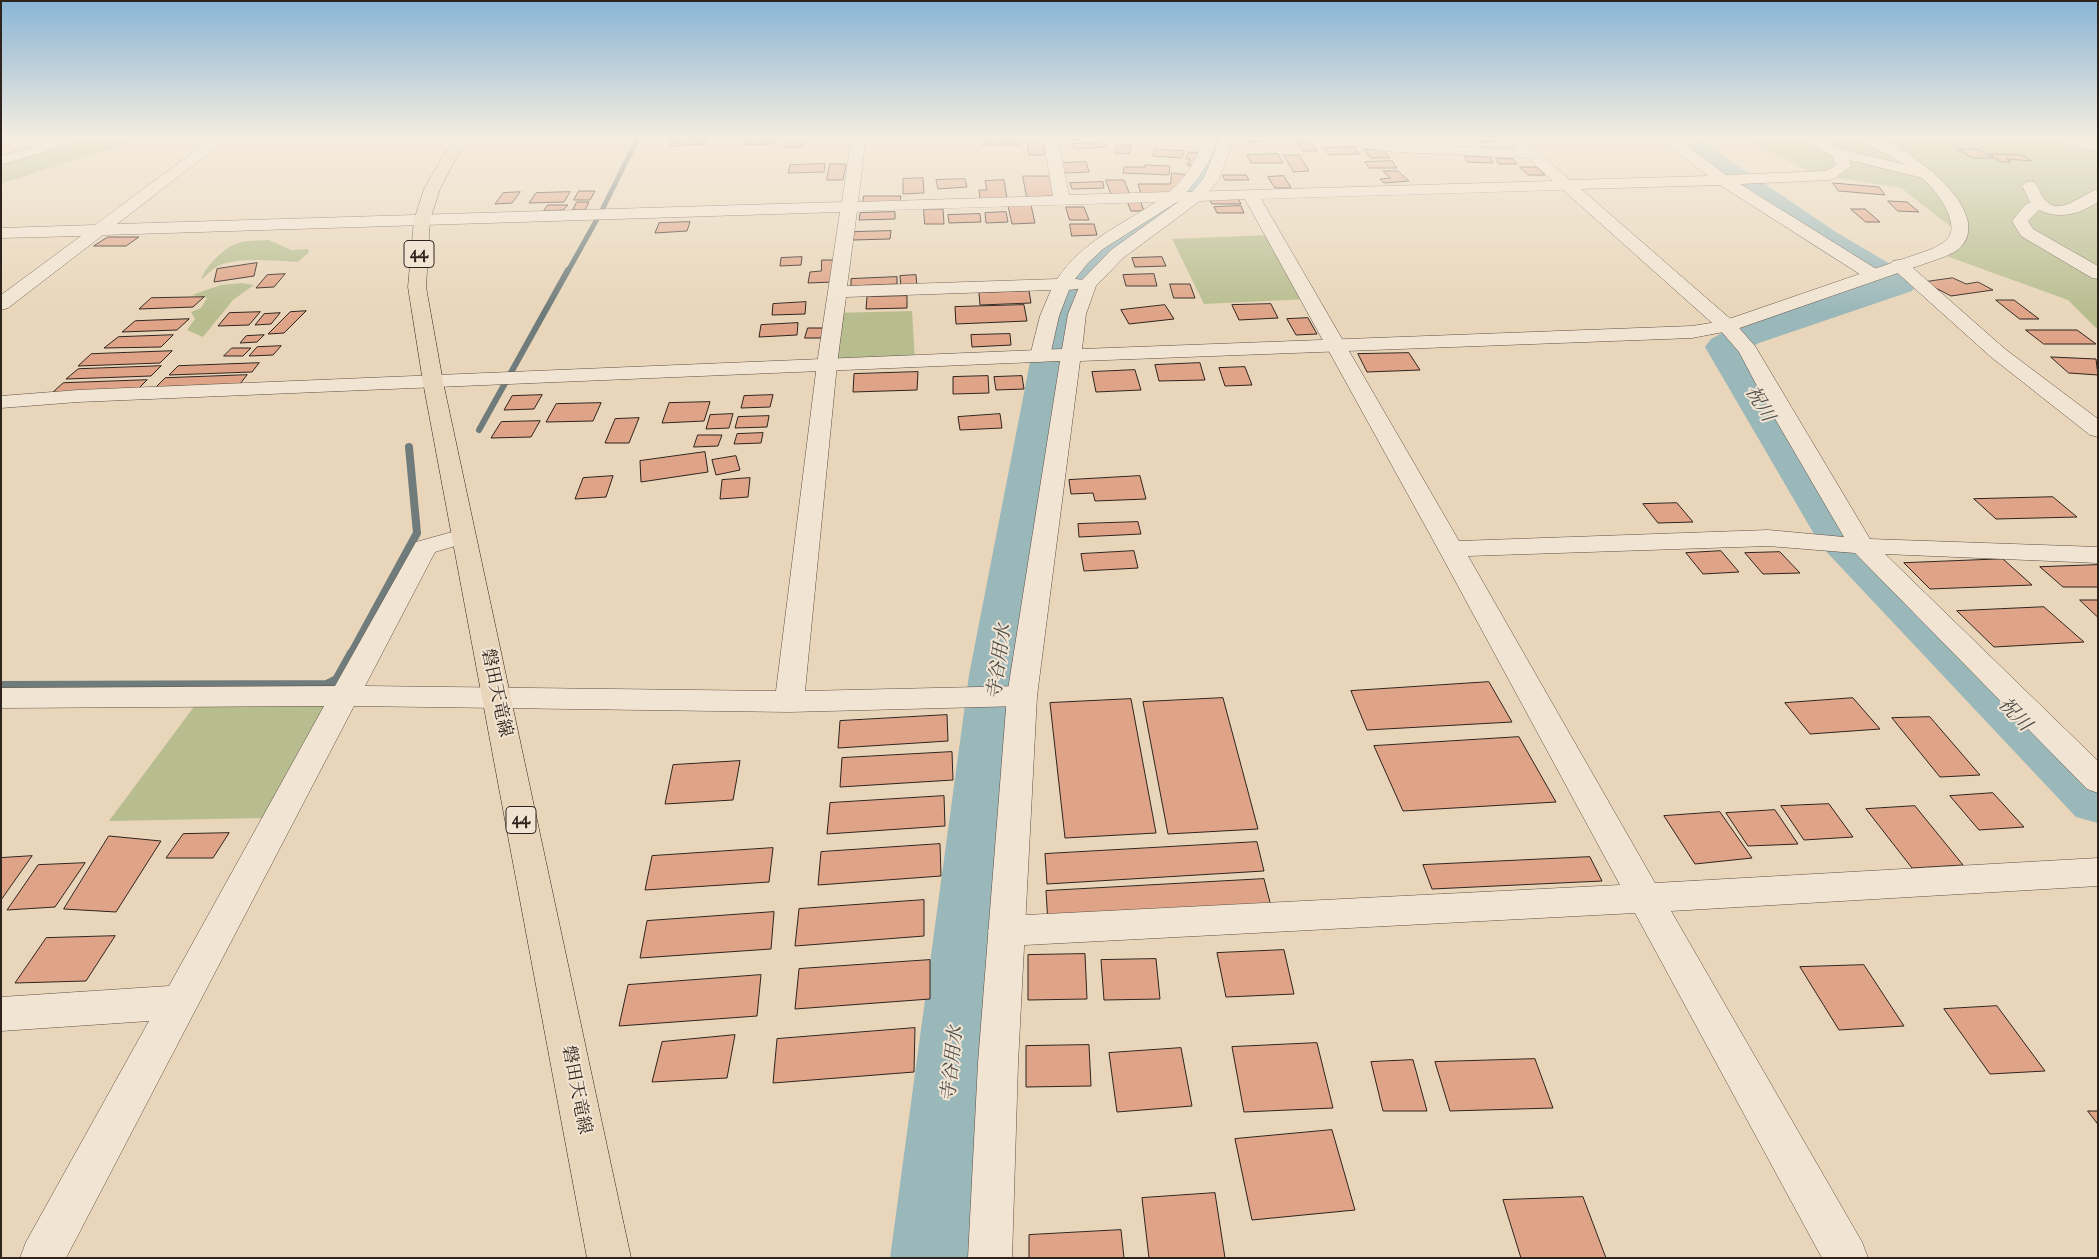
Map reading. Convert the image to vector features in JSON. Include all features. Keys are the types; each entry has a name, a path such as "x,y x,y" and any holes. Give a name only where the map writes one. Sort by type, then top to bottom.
{"main road":[{"name":"磐田天竜線","path":"430,195 422,220 417,287 433,382 610,1258"}],"street":[{"path":"1,304 146,195"},
{"path":"790,702 828,364 851,195"},
{"path":"1061,195 1062,200"},
{"path":"990,1258 998,1063 1022,696 1073,354 1077,314 1088,284 1117,254 1198,195"},
{"path":"1,233 1211,195"},
{"path":"1250,195 1451,549 1846,1258"},
{"path":"1577,195 1726,326 1748,350 1778,405 1862,546 2098,781"},
{"path":"1746,195 1872,274"},
{"path":"1,402 78,396 828,364 1692,332 1726,326 1938,252 1954,244 1960,234 1957,216 1946,195"},
{"path":"2035,195 2039,203 2050,208 2076,209 2097,195"},
{"path":"1040,356 1047,321 1063,285 1082,259 1107,239 1177,196"},
{"path":"2039,203 2030,209 2020,221 2027,232 2098,274"},
{"path":"1899,265 1998,353 2098,430"},
{"path":"838,292 1088,284"},
{"path":"42,1258 425,547 463,536"},
{"path":"1451,549 1768,538 1862,546 2098,555"},
{"path":"1,698 344,696 790,702 1022,696"},
{"path":"1006,931 1646,898 2098,872"},
{"path":"1,1014 180,1002"}],"green space":[{"path":"1910,195 2098,195 2098,330 2068,300 1938,253 1960,234"},
{"path":"1267,235 1308,299 1204,304 1172,239"},
{"path":"269,240 291,250 308,249 309,252 298,262 259,260 239,261 220,265 201,280 210,265 229,247 240,242"},
{"path":"242,283 254,285 233,300 203,337 187,330 195,319 191,312 201,308 207,298 192,295 221,285"},
{"path":"912,311 915,361 827,364 834,313"},
{"path":"196,704 331,704 264,818 109,821"}],"building":[{"path":"502,195 518,195 512,203 495,204"},
{"path":"535,195 568,195 564,202 529,203"},
{"path":"577,195 593,195 590,200 574,200"},
{"path":"980,195 1006,195 1007,198 980,199"},
{"path":"1027,195 1054,196 1027,197"},
{"path":"864,196 901,196 900,202 863,203"},
{"path":"1237,197 1241,204 1212,204 1208,198"},
{"path":"1140,200 1144,211 1131,211 1127,201"},
{"path":"1888,201 1907,202 1919,212 1898,211"},
{"path":"577,202 589,202 585,210 573,210"},
{"path":"548,205 568,205 563,210 544,211"},
{"path":"1031,205 1035,223 1012,224 1008,206"},
{"path":"1241,206 1244,213 1217,213 1214,207"},
{"path":"1066,207 1084,207 1089,220 1070,220"},
{"path":"924,209 943,209 944,224 925,224"},
{"path":"1851,209 1865,209 1880,222 1866,222"},
{"path":"895,212 895,219 859,220 860,213"},
{"path":"1006,212 1008,222 986,223 985,213"},
{"path":"980,214 981,222 949,223 948,215"},
{"path":"690,222 687,231 655,233 659,223"},
{"path":"1070,224 1094,224 1097,235 1072,236"},
{"path":"891,231 890,239 853,240 854,232"},
{"path":"108,237 139,237 126,246 94,246"},
{"path":"802,257 801,265 780,266 781,258"},
{"path":"1162,257 1166,266 1135,267 1132,258"},
{"path":"822,260 835,260 833,282 808,283 810,272 821,271"},
{"path":"257,263 254,276 214,282 217,269"},
{"path":"285,274 274,287 256,288 267,275"},
{"path":"1154,274 1157,286 1126,286 1123,275"},
{"path":"916,275 917,286 901,287 900,276"},
{"path":"897,277 897,284 851,286 851,279"},
{"path":"1953,278 1966,284 1978,282 1993,290 1951,296 1924,282"},
{"path":"1170,284 1190,284 1195,298 1174,298"},
{"path":"1029,291 1031,303 980,305 979,293"},
{"path":"907,296 907,308 866,309 867,297"},
{"path":"204,297 193,307 139,309 151,298"},
{"path":"1996,300 2014,300 2039,319 2020,319"},
{"path":"806,302 805,314 772,315 773,304"},
{"path":"1271,304 1278,318 1239,320 1232,305"},
{"path":"1024,305 1027,321 956,324 955,307"},
{"path":"1165,305 1174,319 1129,324 1121,310"},
{"path":"306,311 284,333 268,334 290,312"},
{"path":"260,312 249,325 218,326 229,313"},
{"path":"280,313 271,324 255,325 264,314"},
{"path":"1308,318 1317,334 1296,335 1287,319"},
{"path":"189,319 177,330 122,332 135,321"},
{"path":"798,323 797,335 759,337 761,325"},
{"path":"808,328 824,328 821,338 805,338"},
{"path":"2026,330 2077,330 2096,344 2044,344"},
{"path":"1010,334 1011,345 972,347 971,335"},
{"path":"173,335 161,347 104,348 118,337"},
{"path":"264,335 257,342 240,343 246,336"},
{"path":"281,346 273,355 249,356 257,347"},
{"path":"232,348 251,348 243,356 224,356"},
{"path":"172,351 160,363 78,366 91,354"},
{"path":"1409,353 1420,370 1367,372 1358,354"},
{"path":"2051,357 2096,359 2098,375 2069,373"},
{"path":"259,363 252,372 169,375 178,366"},
{"path":"1200,363 1205,380 1159,381 1155,365"},
{"path":"161,366 151,376 66,379 78,369"},
{"path":"1245,367 1252,385 1225,386 1219,368"},
{"path":"1135,370 1141,390 1096,392 1092,372"},
{"path":"918,372 917,390 853,392 854,374"},
{"path":"247,375 240,384 156,387 165,378"},
{"path":"988,376 989,393 953,394 953,377"},
{"path":"1022,376 1024,389 996,390 994,377"},
{"path":"147,380 138,389 53,392 63,383"},
{"path":"542,395 534,409 504,410 512,396"},
{"path":"773,395 770,407 741,408 744,396"},
{"path":"710,402 704,421 662,423 669,403"},
{"path":"601,403 593,421 546,422 556,404"},
{"path":"733,414 729,428 706,429 710,415"},
{"path":"1000,414 1002,428 960,430 958,417"},
{"path":"769,416 767,427 735,428 738,417"},
{"path":"639,418 629,443 605,443 615,419"},
{"path":"540,421 531,437 491,438 501,422"},
{"path":"763,433 761,443 734,444 737,434"},
{"path":"698,435 722,435 718,446 694,447"},
{"path":"705,452 708,472 641,482 640,461"},
{"path":"736,456 740,470 716,475 712,460"},
{"path":"613,476 606,497 575,499 583,478"},
{"path":"1140,476 1146,499 1095,501 1093,493 1071,494 1069,480"},
{"path":"750,478 748,497 720,499 722,480"},
{"path":"2053,497 2077,517 1996,519 1974,499"},
{"path":"1677,503 1693,522 1658,523 1643,504"},
{"path":"1138,522 1141,534 1079,537 1078,524"},
{"path":"1134,551 1138,568 1084,571 1081,554"},
{"path":"1721,551 1739,572 1703,574 1686,553"},
{"path":"1780,552 1800,573 1763,574 1745,553"},
{"path":"2003,559 2032,585 1930,589 1904,563"},
{"path":"2098,565 2098,587 2063,587 2040,567"},
{"path":"2080,600 2098,600 2098,617"},
{"path":"2044,607 2084,642 1994,647 1957,611"},
{"path":"1489,682 1512,722 1367,730 1351,691"},
{"path":"1223,698 1258,829 1168,834 1143,702"},
{"path":"1853,698 1880,729 1810,734 1785,703"},
{"path":"1131,699 1156,833 1065,838 1050,703"},
{"path":"947,715 948,741 838,748 840,721"},
{"path":"1930,717 1980,775 1940,777 1892,718"},
{"path":"1519,737 1556,802 1403,811 1374,746"},
{"path":"952,752 953,780 840,787 842,758"},
{"path":"740,761 733,800 665,804 673,765"},
{"path":"1993,793 2024,827 1979,830 1950,796"},
{"path":"944,796 945,826 827,834 830,803"},
{"path":"1829,804 1853,837 1804,840 1781,806"},
{"path":"1915,806 1963,865 1912,868 1866,809"},
{"path":"1775,810 1798,844 1748,846 1726,813"},
{"path":"1720,812 1752,858 1695,864 1664,816"},
{"path":"229,833 213,858 166,858 183,834"},
{"path":"109,836 161,841 116,912 64,909"},
{"path":"1257,842 1264,871 1047,884 1045,854"},
{"path":"940,844 941,876 818,885 821,852"},
{"path":"773,848 769,882 645,890 652,856"},
{"path":"32,856 1,900 1,858"},
{"path":"1590,857 1602,881 1432,889 1423,865"},
{"path":"85,863 55,907 7,910 38,865"},
{"path":"1264,879 1272,910 1048,923 1046,891"},
{"path":"924,900 924,936 795,946 799,909"},
{"path":"774,912 771,949 640,958 647,921"},
{"path":"115,936 86,981 15,983 46,938"},
{"path":"1284,950 1294,994 1226,997 1217,953"},
{"path":"1085,954 1087,999 1028,1000 1028,955"},
{"path":"1156,959 1160,999 1104,1000 1101,960"},
{"path":"930,960 930,999 795,1009 799,969"},
{"path":"1864,965 1904,1026 1839,1030 1800,967"},
{"path":"761,975 757,1016 619,1026 628,985"},
{"path":"1997,1006 2045,1071 1990,1074 1944,1009"},
{"path":"915,1028 914,1072 773,1083 777,1039"},
{"path":"735,1035 727,1078 652,1082 662,1042"},
{"path":"1317,1043 1333,1108 1244,1112 1232,1047"},
{"path":"1089,1045 1091,1086 1026,1087 1026,1046"},
{"path":"1181,1048 1192,1106 1117,1112 1109,1053"},
{"path":"1535,1059 1553,1108 1450,1111 1435,1062"},
{"path":"1413,1060 1427,1111 1383,1111 1371,1062"},
{"path":"2088,1111 2098,1111 2098,1124"},
{"path":"1332,1130 1355,1210 1252,1220 1235,1139"},
{"path":"1215,1193 1225,1258 1149,1258 1142,1198"},
{"path":"1583,1197 1606,1258 1521,1258 1503,1200"},
{"path":"1121,1230 1124,1258 1029,1258 1029,1235"}],"waterway":[{"path":"568,271 610,195"},
{"name":"寺谷用水","path":"932,1258 996,675 1056,321 1069,291 1100,255 1189,195"},
{"name":"祝川","path":"1761,195 1825,239 1900,284 1746,335 1724,347 1838,536 2098,800"},
{"path":"479,430 568,270"},
{"path":"351,654 417,533 409,447"},
{"path":"1,686 327,685 337,680 352,653"}]}
